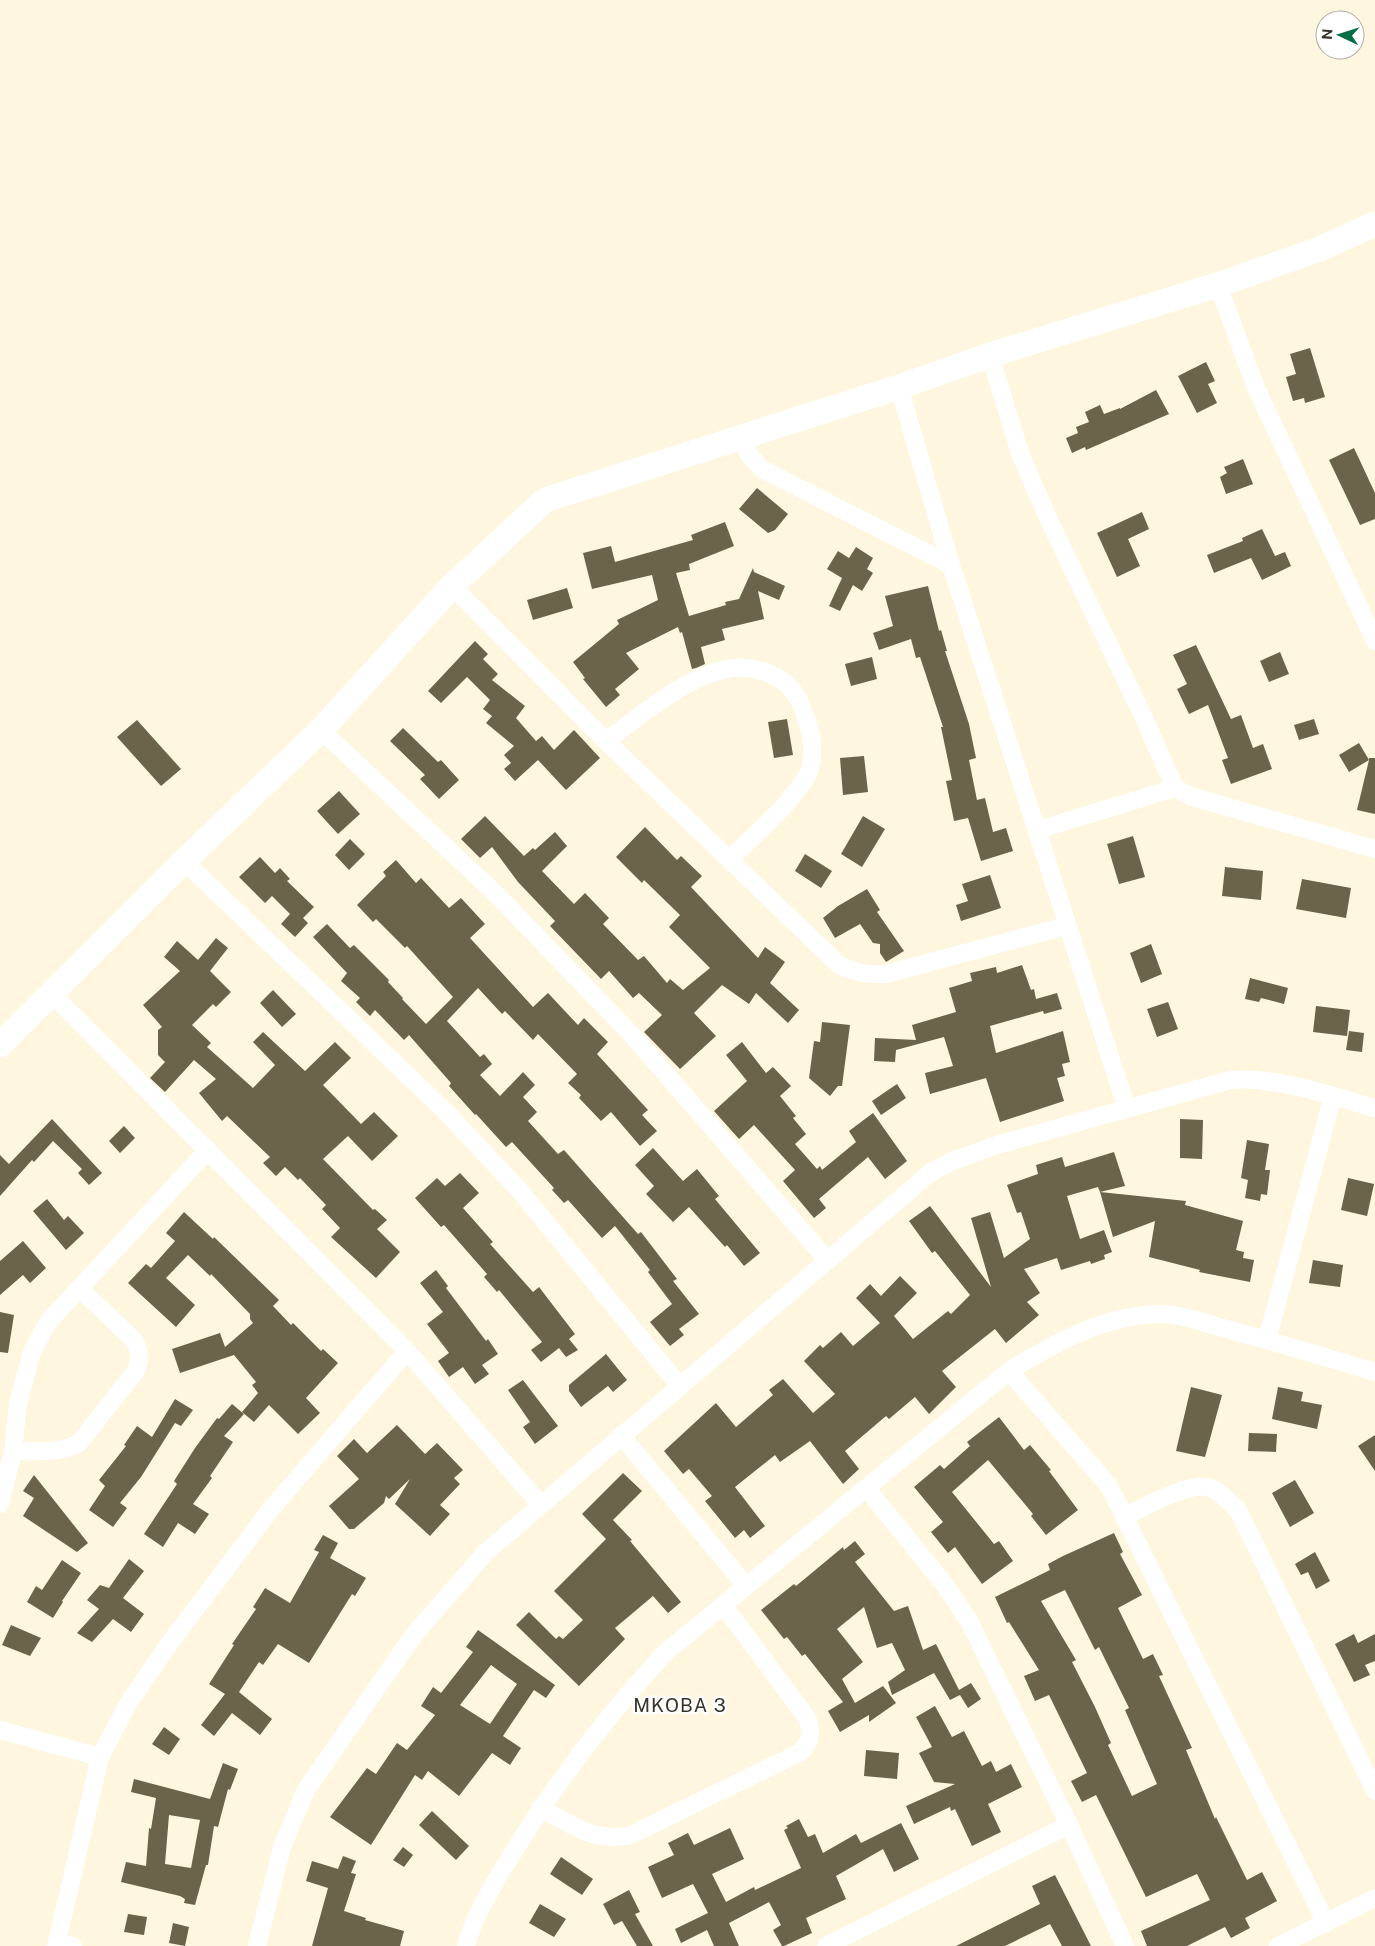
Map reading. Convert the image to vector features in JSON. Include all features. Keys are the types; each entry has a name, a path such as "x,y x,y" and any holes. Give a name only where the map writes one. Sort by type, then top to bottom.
{"street":[{"path":"0,1045 184,862 321,730 452,586 545,500 990,356 1218,285 1317,250 1375,224"},
{"path":"1218,285 1256,388 1375,642"},
{"path":"990,356 1020,453 1047,516 1143,716 1175,788 1192,797 1375,849"},
{"path":"899,387 950,565 1038,830 1066,926 1126,1109"},
{"path":"740,437 750,456 762,469 950,565"},
{"path":"452,586 606,741 838,964 850,971 869,975 886,974 1066,926"},
{"path":"606,741 684,687 722,670 753,668 774,675 794,692 803,709 811,734 812,751 808,774 781,809 730,859"},
{"path":"321,730 495,893 633,1036 827,1260"},
{"path":"1038,830 1175,788"},
{"path":"184,862 448,1114 520,1191 680,1384"},
{"path":"51,994 407,1351 541,1505"},
{"path":"257,1946 282,1846 306,1790 413,1636 486,1552 930,1172 950,1162 997,1145 1230,1080 1246,1078 1270,1081 1375,1108"},
{"path":"1267,1340 1333,1096"},
{"path":"0,1504 13,1451 18,1403 32,1352 48,1322 208,1150"},
{"path":"13,1451 57,1450 70,1448 79,1443 135,1372 140,1361 139,1349 134,1340 79,1288"},
{"path":"466,1946 482,1905 540,1808 625,1696 666,1652 1009,1371 1053,1344 1089,1328 1126,1318 1161,1314 1267,1340 1375,1372"},
{"path":"62,1945 100,1757 128,1704 169,1644 265,1516 407,1351"},
{"path":"1009,1371 1109,1486 1326,1923"},
{"path":"621,1435 746,1586"},
{"path":"1124,1517 1173,1494 1194,1488 1209,1487 1221,1494 1238,1510 1375,1791"},
{"path":"867,1489 944,1586 969,1621 1069,1825 1124,1946"},
{"path":"540,1808 587,1833 614,1838 631,1835 801,1752 809,1743 811,1730 808,1718 724,1606"},
{"path":"0,1730 100,1757"},
{"path":"826,1946 1069,1825"},
{"path":"1278,1946 1375,1898"}],"building":[{"path":"1310,348 1325,397 1305,403 1304,398 1293,401 1286,377 1296,374 1290,354"},
{"path":"1206,362 1215,381 1208,384 1217,403 1197,413 1178,376"},
{"path":"1156,390 1169,414 1086,450 1085,447 1072,453 1066,438 1078,433 1076,427 1089,422 1085,412 1100,405 1104,414 1120,409"},
{"path":"1354,448 1375,493 1375,519 1360,525 1329,460"},
{"path":"1243,459 1253,484 1226,494 1220,477 1227,473 1224,467"},
{"path":"757,488 788,514 775,530 768,533 739,509"},
{"path":"1142,512 1149,529 1128,539 1140,566 1117,577 1097,533"},
{"path":"725,522 734,546 689,564 690,570 676,573 689,616 726,605 725,602 739,599 753,568 754,572 785,586 779,600 758,591 764,619 722,629 725,640 701,647 705,664 696,668 692,669 682,632 680,633 678,627 626,653 639,669 615,689 620,695 606,707 583,679 585,678 573,662 619,624 617,620 658,600 652,575 592,589 583,553 611,546 615,562 693,540 691,535"},
{"path":"1262,529 1275,556 1285,552 1291,566 1262,580 1251,558 1214,573 1207,555 1243,541 1242,538"},
{"path":"856,547 873,558 867,569 873,573 862,591 853,585 840,611 829,606 842,578 827,569 838,551 849,558"},
{"path":"928,586 939,631 941,630 947,651 945,651 969,724 976,758 969,760 977,800 985,798 993,832 1006,828 1013,851 981,861 968,818 954,821 946,781 952,780 941,727 943,727 920,657 916,658 911,639 879,650 873,633 893,626 885,596"},
{"path":"567,588 573,608 533,620 527,600"},
{"path":"475,641 488,654 483,659 498,674 492,680 525,706 516,718 536,741 542,736 554,750 574,730 600,758 566,790 538,760 515,781 504,769 511,763 504,755 514,746 486,723 492,716 483,709 490,700 467,677 441,703 428,691"},
{"path":"1196,645 1231,719 1241,715 1253,748 1263,744 1272,769 1231,784 1222,760 1228,758 1208,705 1189,714 1177,689 1187,684 1173,655"},
{"path":"1280,652 1289,674 1269,682 1260,661"},
{"path":"872,657 877,679 851,686 845,664"},
{"path":"787,719 793,755 774,758 768,722"},
{"path":"1314,719 1319,734 1299,740 1294,725"},
{"path":"137,720 181,769 161,786 117,737"},
{"path":"403,728 438,762 441,760 459,780 439,799 420,779 425,775 390,741"},
{"path":"1359,743 1369,760 1349,772 1339,755"},
{"path":"864,756 868,792 843,795 840,758"},
{"path":"1369,758 1375,758 1375,814 1357,810"},
{"path":"339,791 360,814 338,834 317,811"},
{"path":"485,816 524,856 533,848 535,850 555,832 567,846 542,871 574,904 585,893 609,918 603,924 638,960 644,956 667,983 670,979 683,990 710,968 669,927 680,915 644,880 642,883 616,857 645,827 677,860 681,856 702,876 691,887 758,958 765,947 785,962 770,983 799,1010 788,1023 756,993 749,1004 722,985 694,1013 716,1036 680,1069 644,1032 662,1015 639,993 633,998 609,971 601,979 550,926 555,921 518,882 492,847 480,858 461,839"},
{"path":"863,816 885,829 862,867 841,854"},
{"path":"1133,836 1145,877 1119,884 1107,844"},
{"path":"350,839 365,854 349,870 335,855"},
{"path":"805,854 832,871 821,888 795,871"},
{"path":"260,857 275,873 280,868 290,879 287,881 314,907 303,918 308,923 295,937 281,924 290,914 272,896 265,903 239,877"},
{"path":"396,860 416,883 421,878 449,908 461,898 485,924 470,938 533,1007 548,993 578,1025 584,1018 608,1042 597,1054 648,1110 642,1115 657,1131 640,1146 611,1112 601,1121 579,1098 581,1095 568,1083 577,1074 538,1034 533,1040 505,1011 502,1014 478,988 447,1021 480,1057 484,1054 492,1064 480,1075 500,1096 523,1072 535,1085 523,1097 537,1112 528,1121 558,1154 564,1150 638,1234 641,1232 677,1279 673,1281 699,1314 679,1329 684,1335 670,1346 650,1322 672,1304 648,1272 650,1270 615,1226 602,1238 568,1200 564,1203 552,1190 554,1188 512,1142 506,1147 475,1115 449,1086 451,1083 409,1035 404,1040 375,1010 370,1016 356,1002 360,998 341,981 347,973 313,937 327,924 350,948 354,945 389,980 388,982 402,999 426,1024 453,997 407,946 405,948 376,919 373,922 357,905 386,876 383,872"},
{"path":"1225,867 1263,871 1261,900 1222,896"},
{"path":"990,875 1001,908 961,921 956,905 968,901 962,884"},
{"path":"1302,879 1351,888 1346,918 1296,909"},
{"path":"867,889 880,910 877,912 904,951 886,962 880,953 880,944 873,943 860,924 835,938 823,918 838,906"},
{"path":"216,938 228,948 210,971 231,992 216,1007 213,1004 192,1025 211,1043 207,1047 253,1088 275,1065 253,1042 263,1032 305,1071 335,1042 351,1058 323,1085 361,1124 374,1112 398,1136 372,1161 348,1136 323,1159 373,1210 375,1209 387,1220 377,1229 400,1252 376,1278 331,1237 340,1228 322,1209 326,1205 300,1178 298,1180 285,1167 276,1176 263,1163 270,1157 227,1116 222,1121 199,1093 216,1079 194,1060 165,1092 150,1078 165,1062 158,1055 158,1030 162,1027 143,1005 180,971 164,957 177,941 198,960"},
{"path":"1151,944 1162,974 1141,983 1130,953"},
{"path":"1022,965 1031,990 1034,989 1036,999 1057,993 1062,1009 1044,1014 1043,1011 990,1026 996,1053 1063,1031 1070,1062 1062,1064 1065,1076 1057,1078 1064,1101 1000,1122 986,1078 930,1094 925,1073 953,1066 944,1037 896,1050 895,1062 874,1061 875,1038 916,1040 912,1025 956,1012 949,988 972,981 970,973 996,967 997,973"},
{"path":"1250,978 1288,988 1284,1004 1261,998 1259,1002 1245,999"},
{"path":"273,990 296,1014 282,1027 260,1003"},
{"path":"1168,1002 1178,1029 1157,1037 1147,1009"},
{"path":"1316,1006 1350,1010 1347,1036 1313,1032"},
{"path":"822,1022 850,1025 842,1086 838,1086 830,1096 809,1078 814,1041 820,1042"},
{"path":"1349,1031 1364,1033 1362,1052 1346,1050"},
{"path":"742,1042 766,1073 773,1067 791,1086 780,1096 796,1116 793,1118 806,1134 795,1144 817,1169 820,1166 822,1170 856,1142 849,1131 873,1113 907,1161 885,1179 868,1157 819,1199 826,1208 814,1218 783,1181 795,1170 754,1125 739,1139 714,1111 747,1081 726,1055"},
{"path":"897,1084 906,1098 881,1115 872,1101"},
{"path":"52,1119 102,1173 89,1185 78,1173 82,1169 53,1141 34,1162 32,1160 0,1196 0,1155 9,1164"},
{"path":"1180,1119 1203,1120 1202,1159 1180,1158"},
{"path":"124,1126 135,1138 120,1153 109,1141"},
{"path":"1247,1140 1269,1144 1265,1170 1270,1170 1267,1195 1261,1194 1260,1201 1245,1198 1248,1180 1241,1178"},
{"path":"653,1148 683,1181 697,1169 719,1196 715,1199 760,1253 744,1266 727,1245 725,1247 689,1207 673,1222 646,1194 654,1186 635,1165"},
{"path":"1114,1152 1125,1186 1100,1192 1098,1187 1067,1196 1080,1239 1104,1230 1112,1252 1104,1255 1105,1259 1091,1264 1090,1261 1061,1270 1057,1258 1024,1269 1040,1293 1027,1302 1039,1315 1006,1343 995,1329 942,1371 956,1387 929,1414 915,1397 889,1419 886,1416 845,1451 859,1469 843,1484 810,1441 780,1462 775,1455 735,1487 765,1526 750,1538 744,1530 735,1538 705,1501 712,1496 689,1469 683,1474 664,1451 716,1403 736,1427 773,1395 769,1390 783,1379 813,1413 835,1394 804,1361 820,1345 823,1348 841,1332 853,1346 880,1323 856,1298 870,1284 881,1296 900,1276 917,1293 894,1316 913,1339 948,1311 951,1314 970,1295 935,1251 932,1253 909,1221 930,1206 991,1287 971,1218 990,1212 1004,1258 1030,1239 1021,1212 1017,1213 1007,1185 1038,1174 1036,1165 1062,1157 1065,1167"},
{"path":"460,1173 479,1193 463,1208 493,1242 490,1244 533,1292 539,1287 575,1334 569,1339 578,1350 566,1357 559,1348 541,1362 531,1350 542,1342 499,1290 497,1292 484,1277 487,1274 444,1225 441,1227 415,1198 437,1178 445,1186"},
{"path":"1348,1178 1374,1184 1367,1216 1341,1210"},
{"path":"1100,1192 1186,1201 1185,1205 1243,1221 1236,1250 1244,1252 1243,1258 1254,1260 1250,1282 1199,1272 1200,1270 1149,1257 1155,1221 1113,1237"},
{"path":"47,1199 64,1220 68,1216 84,1233 66,1250 33,1211"},
{"path":"184,1212 213,1239 214,1237 279,1300 273,1306 291,1325 293,1323 321,1351 323,1349 338,1363 306,1398 320,1413 298,1434 269,1405 254,1422 242,1412 258,1393 252,1385 256,1382 234,1355 180,1373 172,1349 220,1333 225,1347 253,1323 250,1319 250,1314 211,1274 210,1276 188,1255 166,1278 195,1305 176,1327 128,1283 146,1264 151,1268 175,1241 166,1233"},
{"path":"23,1241 46,1268 30,1283 23,1275 0,1295 0,1261"},
{"path":"1313,1260 1343,1265 1340,1287 1309,1283"},
{"path":"436,1270 448,1286 446,1288 498,1354 482,1365 489,1374 475,1384 463,1367 449,1377 438,1361 449,1353 427,1324 443,1312 420,1283"},
{"path":"0,1312 14,1315 8,1353 0,1352"},
{"path":"606,1354 627,1380 613,1392 608,1386 581,1407 569,1391 569,1385"},
{"path":"523,1380 558,1426 535,1444 523,1427 530,1422 508,1390"},
{"path":"1191,1387 1222,1395 1205,1457 1176,1451"},
{"path":"1278,1387 1303,1392 1301,1401 1322,1405 1317,1429 1272,1419"},
{"path":"175,1399 193,1410 181,1426 175,1423 141,1477 120,1503 127,1508 113,1527 89,1510 105,1486 99,1480 126,1446 124,1445 137,1426 152,1437"},
{"path":"232,1404 244,1414 224,1436 233,1442 210,1476 212,1478 193,1504 209,1514 195,1534 178,1523 163,1547 144,1534 177,1484 174,1481 195,1448 217,1418 219,1419"},
{"path":"999,1417 1024,1450 1030,1445 1051,1470 1049,1471 1078,1510 1046,1535 1031,1516 1033,1514 988,1460 952,1492 994,1544 999,1541 1013,1561 982,1584 955,1547 948,1553 931,1532 943,1522 914,1487 940,1465 944,1469 970,1446 967,1442"},
{"path":"397,1425 425,1454 437,1443 463,1470 454,1478 460,1484 440,1505 450,1514 430,1536 395,1504 410,1479 389,1499 386,1496 384,1503 354,1529 349,1529 329,1506 359,1479 337,1456 354,1439 367,1453"},
{"path":"1249,1433 1277,1434 1276,1452 1248,1451"},
{"path":"1375,1435 1375,1471 1358,1446"},
{"path":"623,1473 642,1491 613,1520 632,1540 630,1541 681,1602 668,1613 653,1596 615,1628 625,1639 579,1686 516,1625 529,1612 556,1639 559,1636 563,1639 583,1620 554,1591 606,1539 582,1514"},
{"path":"34,1475 88,1543 77,1552 23,1516 34,1498 23,1491"},
{"path":"1295,1480 1314,1513 1290,1527 1272,1493"},
{"path":"1114,1533 1123,1552 1120,1554 1142,1595 1118,1608 1143,1659 1153,1654 1163,1675 1159,1676 1192,1748 1186,1750 1215,1819 1216,1817 1247,1880 1262,1872 1277,1901 1245,1918 1250,1928 1231,1938 1225,1927 1187,1946 1147,1946 1141,1931 1210,1900 1197,1874 1146,1897 1096,1795 1082,1802 1071,1781 1087,1773 1049,1695 1035,1701 1024,1676 1039,1670 1009,1622 1007,1623 995,1597 1050,1570 1048,1564","holes":["1065,1590 1095,1650 1099,1647 1129,1708 1125,1710 1157,1784 1132,1796 1108,1745 1111,1743 1095,1707 1072,1662 1076,1660 1041,1601"]},
{"path":"323,1535 338,1543 330,1558 366,1578 355,1596 352,1594 309,1663 278,1644 263,1665 259,1662 239,1692 272,1719 260,1735 232,1713 214,1736 201,1725 225,1694 209,1684 234,1645 232,1644 256,1609 253,1607 265,1588 290,1603 319,1552 314,1550"},
{"path":"855,1541 865,1554 855,1562 894,1611 908,1606 923,1650 936,1644 959,1690 971,1683 981,1699 968,1708 960,1695 950,1700 934,1673 892,1695 888,1682 905,1670 892,1643 877,1648 864,1607 837,1629 863,1662 842,1679 855,1703 883,1686 896,1703 869,1722 869,1715 840,1732 828,1711 843,1702 805,1654 802,1656 787,1637 784,1639 761,1610 794,1584 796,1586 843,1547 844,1550"},
{"path":"1315,1552 1330,1581 1316,1589 1308,1572 1301,1575 1295,1564"},
{"path":"129,1559 144,1571 123,1598 144,1614 131,1632 113,1619 92,1642 77,1633 99,1609 87,1600 100,1585 109,1588"},
{"path":"62,1560 81,1573 53,1618 27,1602 36,1586 42,1590"},
{"path":"11,1625 41,1638 30,1656 2,1645"},
{"path":"478,1630 555,1685 546,1698 534,1690 503,1736 521,1748 510,1765 492,1753 459,1796 428,1771 422,1780 415,1775 371,1845 330,1817 367,1768 376,1774 397,1743 407,1750 435,1715 421,1706 433,1687 441,1693 473,1652 466,1647","holes":["491,1665 517,1684 490,1724 460,1705"]},
{"path":"1354,1634 1358,1643 1375,1634 1375,1661 1365,1665 1370,1675 1354,1682 1335,1644"},
{"path":"935,1706 952,1737 964,1731 982,1766 991,1761 996,1772 1011,1764 1022,1787 988,1804 1001,1832 972,1846 955,1809 951,1811 950,1807 914,1824 906,1806 955,1784 934,1782 919,1753 932,1747 916,1717"},
{"path":"164,1727 180,1739 169,1755 152,1744"},
{"path":"866,1750 899,1753 897,1779 864,1776"},
{"path":"223,1763 238,1769 230,1790 228,1789 218,1827 214,1826 208,1865 206,1865 195,1905 184,1903 185,1899 180,1896 121,1882 126,1862 146,1866 149,1828 151,1829 156,1798 131,1792 134,1779 210,1799","holes":["169,1815 200,1820 191,1868 165,1864"]},
{"path":"432,1811 469,1846 456,1860 419,1825"},
{"path":"799,1819 808,1837 815,1834 823,1853 856,1834 861,1843 901,1823 919,1859 894,1872 883,1849 836,1876 846,1899 806,1918 812,1933 784,1946 782,1946 773,1930 781,1925 769,1902 729,1923 739,1946 714,1946 707,1930 681,1943 675,1929 708,1913 693,1884 662,1898 648,1867 674,1855 668,1843 688,1833 694,1845 730,1828 744,1859 712,1874 726,1902 754,1887 755,1890 801,1868 784,1830 788,1828 786,1826"},
{"path":"403,1847 413,1855 404,1867 393,1860"},
{"path":"343,1856 356,1861 351,1873 356,1874 344,1911 366,1918 365,1920 404,1931 400,1946 312,1946 328,1888 306,1881 312,1861 338,1869"},
{"path":"561,1857 593,1879 582,1895 550,1874"},
{"path":"1055,1875 1091,1946 1062,1946 1050,1924 1005,1946 956,1946 1040,1904 1032,1886"},
{"path":"629,1890 640,1912 635,1914 653,1946 637,1946 622,1921 614,1925 603,1904"},
{"path":"540,1904 566,1919 554,1937 529,1923"},
{"path":"128,1914 147,1917 144,1935 124,1932"},
{"path":"173,1923 189,1927 185,1946 169,1943"}],"district":[{"name":"MKOBA 3","path":"680,1705"}]}
